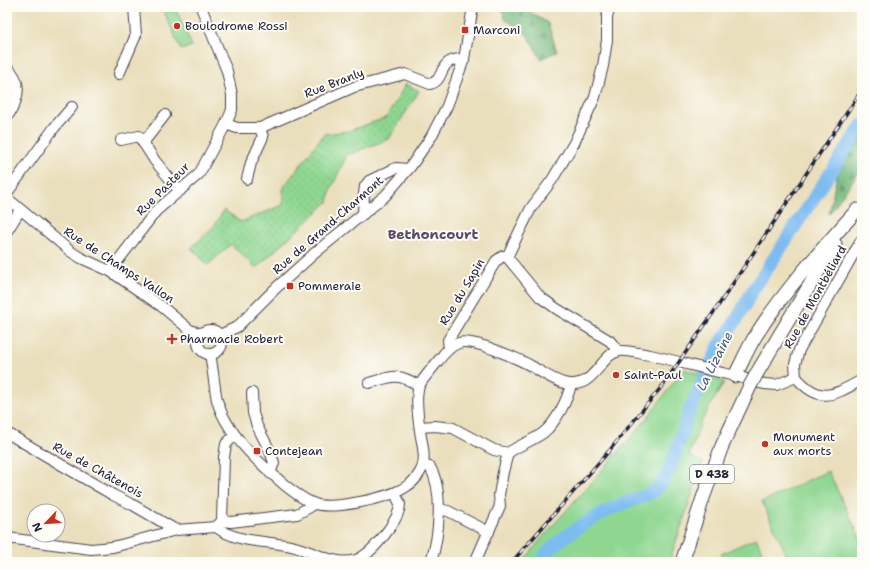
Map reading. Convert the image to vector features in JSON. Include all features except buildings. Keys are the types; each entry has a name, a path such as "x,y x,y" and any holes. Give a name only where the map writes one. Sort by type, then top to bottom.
{"main road":[{"path":"732,375 770,314 814,259 860,206"},
{"name":"D 438","path":"682,562 722,446 755,381 797,306 860,206"}],"street":[{"path":"119,74 136,35 134,7"},
{"name":"Rue Pasteur","path":"110,271 156,211 199,174 232,110 232,95 227,71 201,7"},
{"name":"Rue de Grand-Charmont","path":"220,335 237,327 316,252 385,196 408,168 431,137 447,106 464,59 473,7"},
{"path":"610,7 607,17 607,40 603,66 595,97 574,143 552,180 531,208 507,257 540,297 557,310 610,341 618,351 647,355 689,364 776,385 796,377 804,386 813,392 828,395 838,393 862,380"},
{"name":"Rue Branly","path":"226,124 237,128 260,128 354,87 405,74 430,84 434,83 438,80 449,61 456,58 464,59"},
{"path":"7,66 13,72 18,84 18,95 13,108 7,117"},
{"path":"7,193 54,128 72,107"},
{"path":"143,143 165,115"},
{"path":"247,179 251,163 263,137 260,128"},
{"path":"121,140 139,136 156,161 180,191"},
{"path":"363,214 365,186 369,181 396,168 408,168"},
{"name":"Rue de Champs Vallon","path":"7,198 70,251 81,258 110,271 161,306 190,330 201,334"},
{"path":"7,231 20,210"},
{"name":"Rue de Montbéliard","path":"796,377 795,364 798,350 862,239"},
{"name":"Rue du Sapin","path":"449,349 448,340 496,261 503,256 507,257"},
{"path":"210,330 217,332 220,335 222,342 220,349 217,352 210,354 203,351 199,345 199,338 201,334 210,330"},
{"path":"210,354 218,403 224,419 235,435 270,473 313,503 328,506 379,498 406,488 414,481 423,465 423,448 418,404 419,386 436,362 449,349 458,343 470,342 493,350 530,366 550,378 562,383 571,384 581,382 590,377 607,359 618,351"},
{"path":"369,383 393,376 399,376 419,386"},
{"path":"420,427 436,426 453,428 494,450 508,453 543,433 551,425 566,402 571,384"},
{"path":"252,393 253,413 257,426 270,451 274,463 270,473"},
{"name":"Rue de Châtenois","path":"7,433 176,530"},
{"path":"235,435 226,444 219,524 223,532 236,537 294,547 340,562 357,559 371,550 387,532 396,518 400,504 395,493"},
{"path":"475,562 500,506 499,495 508,453"},
{"path":"423,465 430,467 434,475 439,509 434,551 431,562"},
{"path":"7,538 91,549 113,547 176,530 298,514 310,507 313,503"},
{"path":"439,509 448,511 489,532"}],"green space":[{"name":"Boulodrome Rossi","path":"162,7 175,7 192,46 181,50"},
{"path":"502,7 529,7 528,11 548,23 557,52 541,59 527,35 505,19"},
{"path":"406,84 419,91 389,139 347,155 331,189 328,202 256,268 231,244 208,265 191,248 214,226 224,210 241,222 283,205 283,188 324,134 348,131 386,118"},
{"path":"862,135 862,168 829,214 838,170"},
{"path":"684,369 724,382 701,422 689,456 703,462 669,562 523,562 541,539 641,426"},
{"path":"828,471 862,542 862,562 790,562 762,502"},
{"path":"756,538 767,562 725,562 721,554"}],"waterway":[{"name":"La Lizaine","path":"542,562 546,554 564,537 589,521 612,509 650,493 662,482 669,472 690,409 720,344 737,319 753,290 862,125"}],"railway":[{"path":"512,562 609,451 663,385 718,306 862,90"}],"place":[{"name":"Boulodrome Rossi","path":"177,26"},
{"name":"Marconi","path":"465,30"},
{"name":"Pommeraie","path":"290,286"},
{"name":"Pharmacie Robert","path":"172,339"},
{"name":"Saint-Paul","path":"616,375"},
{"name":"Monument aux morts","path":"765,444"},
{"name":"Contejean","path":"257,451"}],"district":[{"name":"Bethoncourt","path":"433,234"}]}
